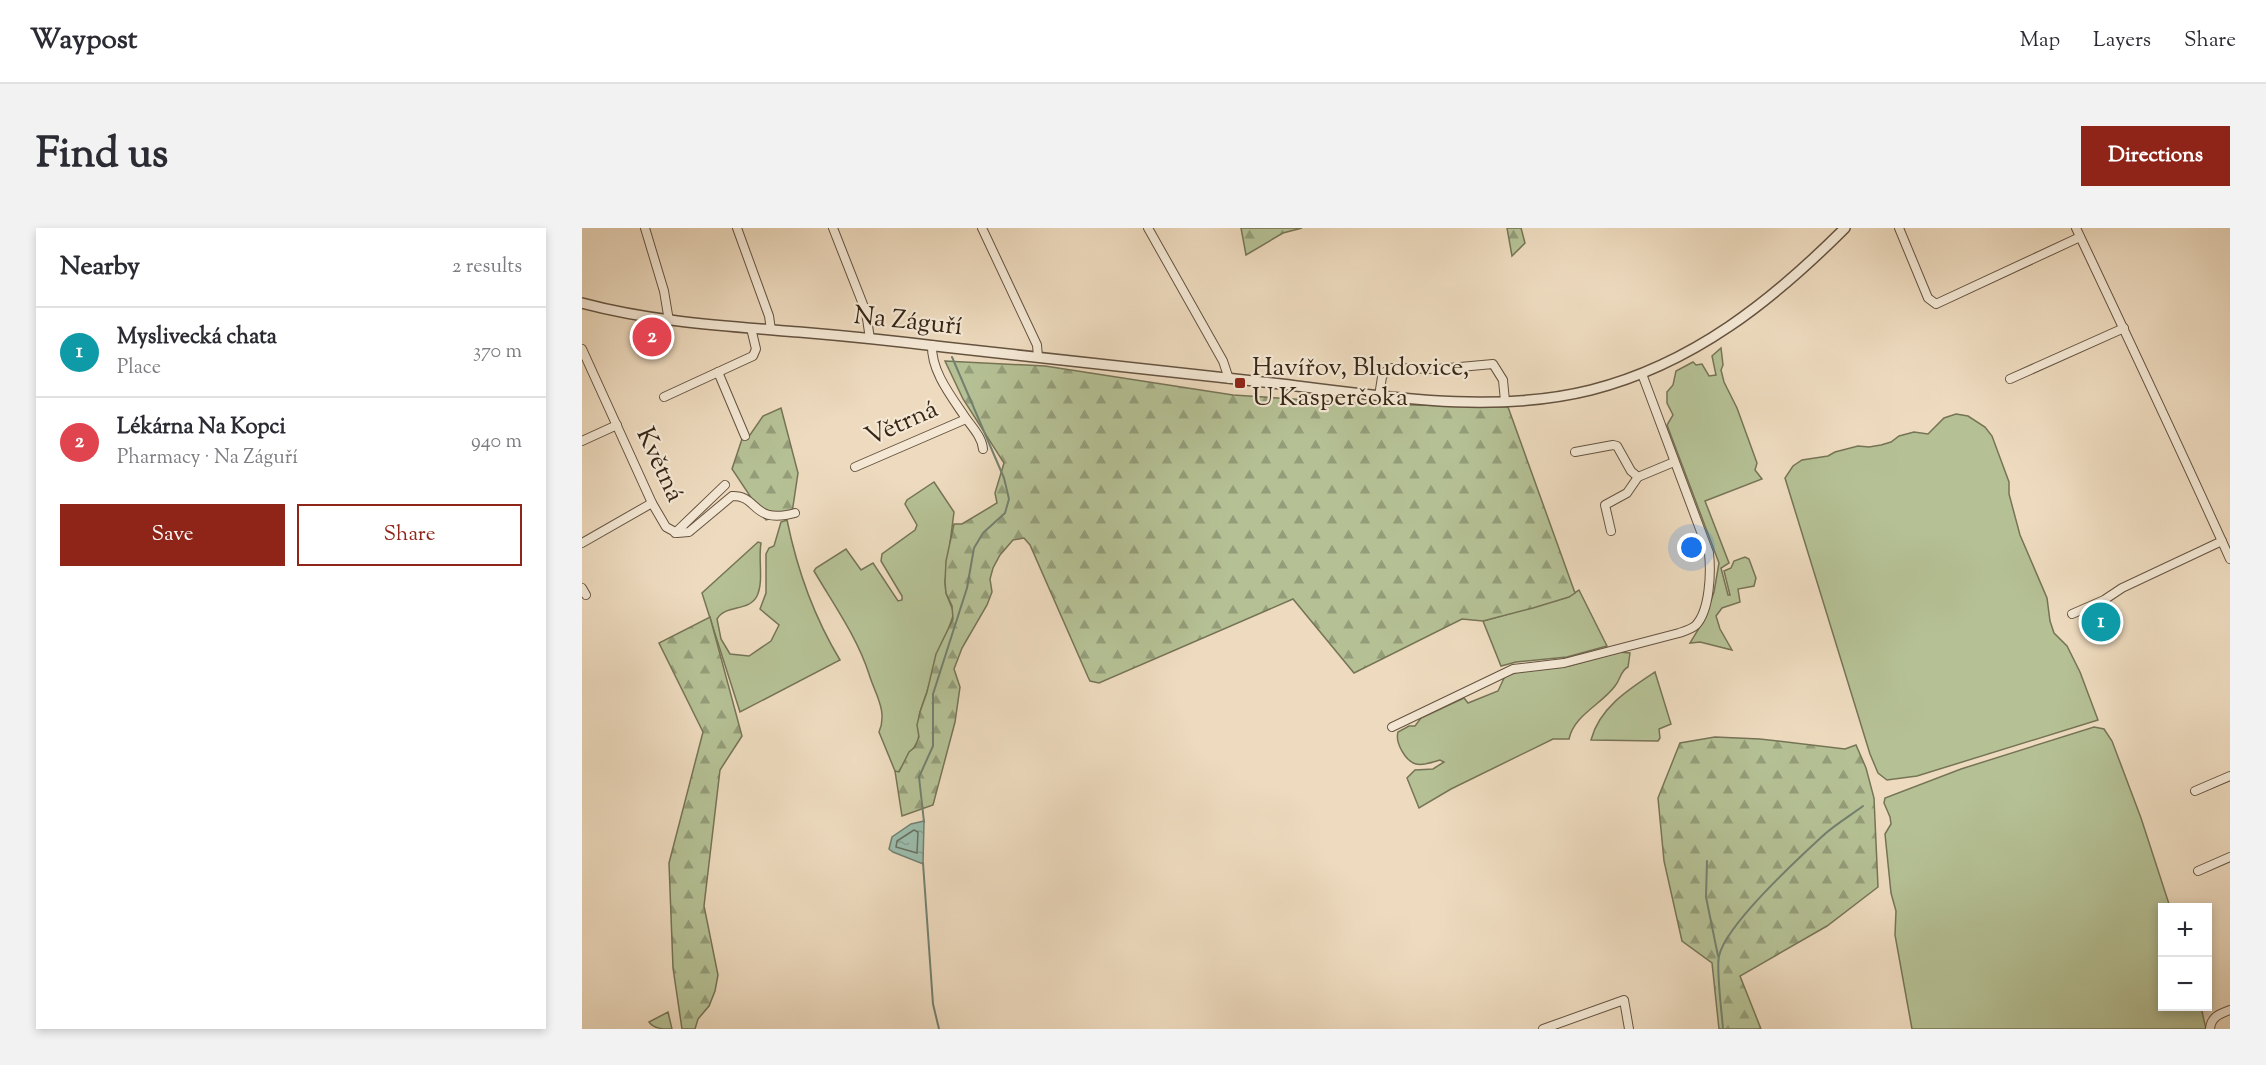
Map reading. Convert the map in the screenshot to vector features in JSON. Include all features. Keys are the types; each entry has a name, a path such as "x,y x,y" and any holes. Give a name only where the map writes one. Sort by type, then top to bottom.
{"street":[{"path":"645,228 664,291 669,321"},
{"path":"737,228 769,316 771,330"},
{"path":"833,228 866,312 870,339"},
{"path":"982,228 1037,345 1038,357"},
{"path":"1148,228 1223,361 1229,379"},
{"name":"Na Záguří","path":"582,303 669,321 932,345 1379,396 1433,400 1505,400 1575,393 1641,374 1691,352 1746,316 1791,279 1845,228"},
{"path":"1899,228 1928,298 1936,304 2080,237"},
{"path":"2076,228 2230,559"},
{"path":"664,397 753,356 756,350 751,328"},
{"path":"2010,379 2124,328"},
{"name":"Větrná","path":"932,345 936,368 977,434 982,449"},
{"name":"Květná","path":"582,349 652,503 666,527 675,533 683,534 693,530 729,498 735,496 742,498 769,517 781,517 795,513"},
{"path":"1379,396 1382,377 1392,368 1438,369 1493,364 1503,380 1505,400"},
{"path":"718,372 745,436"},
{"path":"1392,727 1513,669 1564,663 1678,633 1698,623 1708,595 1711,570 1709,553 1641,374"},
{"name":"Větrná","path":"855,467 966,419"},
{"path":"582,441 617,425"},
{"path":"1575,452 1617,446 1631,471 1638,477"},
{"path":"1611,531 1605,505 1627,493 1638,477 1674,462"},
{"path":"675,533 725,484"},
{"path":"582,543 652,503"},
{"path":"2072,614 2222,541"},
{"path":"2195,791 2230,776"},
{"path":"2198,871 2230,857"},
{"path":"1543,1029 1624,1000 1629,1029"},
{"path":"2210,1029 2211,1021 2216,1015 2230,1010"}],"green space":[{"path":"1241,228 1302,228 1283,233 1246,255"},
{"path":"1507,228 1521,228 1525,243 1512,256"},
{"path":"1721,348 1723,365 1721,370 1724,382 1737,408 1757,463 1755,470 1762,479 1705,501 1729,563 1721,568 1728,595 1730,595 1724,571 1731,568 1734,561 1745,557 1749,559 1756,578 1754,586 1738,589 1740,602 1722,608 1716,616 1720,629 1732,650 1700,642 1690,643 1704,620 1714,592 1719,563 1667,425 1673,415 1667,403 1667,392 1673,385 1676,371 1693,362 1696,365 1702,364 1709,376 1716,375 1712,356"},
{"path":"945,361 1045,366 1233,395 1370,404 1508,407 1575,593 1533,608 1483,621 1462,619 1354,673 1293,599 1099,683 1090,681 1088,677 1030,545 1024,538 1013,540 1000,555 993,568 990,579 992,592 987,605 962,648 954,669 960,687 955,722 933,805 902,816 895,771 899,772 919,737 917,725 936,654 953,619 945,582 946,561 954,524 962,524 997,503 995,493 1004,463 963,399"},
{"path":"781,408 798,473 792,513 766,520 732,469 742,439 750,435 763,416"},
{"path":"1956,414 1968,416 1985,427 1992,436 2009,482 2009,494 2020,535 2047,598 2054,633 2067,646 2080,672 2098,720 1917,776 1887,780 1878,773 1870,754 1785,478 1793,466 1802,460 1828,456 1858,446 1881,445 1914,432 1928,434 1944,418"},
{"path":"934,482 954,512 945,582 946,593 954,613 920,712 918,740 898,773 895,771 879,732 881,710 864,660 845,621 814,571 846,549 861,570 873,563 898,601 902,600 902,596 881,561 882,554 915,530 917,525 905,504 907,500"},
{"path":"787,520 807,592 840,660 740,712 702,593 758,542 761,543 760,584 757,596 749,604 726,611 717,619 721,639 730,654 749,656 771,641 779,625 760,609 766,593 766,554 769,548 774,546 781,522"},
{"path":"1579,590 1607,646 1567,657 1516,662 1501,666 1483,621 1568,597"},
{"path":"710,617 742,736 720,770 704,906 718,975 715,991 709,1006 698,1019 695,1029 682,1029 673,968 669,863 703,732 659,643"},
{"path":"1619,652 1630,653 1628,667 1609,692 1576,723 1569,739 1553,739 1451,789 1419,808 1407,778 1415,770 1433,769 1444,762 1440,760 1428,764 1416,764 1412,762 1399,746 1398,732 1409,726 1415,726 1421,718 1464,698 1468,703 1498,691 1505,676 1518,672 1569,666"},
{"path":"1655,672 1671,724 1659,729 1658,741 1591,740 1601,718 1616,700"},
{"path":"2094,727 2104,729 2112,741 2141,818 2169,903 2158,903 2158,1011 2202,1011 2206,1029 1912,1029 1895,935 1896,911 1891,893 1885,834 1891,824 1884,803 1885,798 1961,769"},
{"path":"1715,737 1760,739 1845,749 1856,745 1866,768 1874,798 1878,887 1827,926 1740,976 1761,1029 1719,1029 1712,963 1682,941 1664,861 1658,798 1680,743"},
{"path":"668,1012 672,1029 662,1029 649,1022"}],"water":[{"path":"924,821 923,864 889,849 892,837 911,824"}],"waterway":[{"path":"924,822 919,777 933,746 933,694 967,588 974,548 983,533 1005,513 1009,499 1004,478 952,357"},
{"path":"1723,1029 1718,962 1725,943 1735,927 1765,892 1826,833 1863,806"},
{"path":"1707,861 1706,897 1718,956"},
{"path":"923,863 933,1004 939,1029"}],"place":[{"name":"Lékárna Na Kopci","path":"652,337"},
{"name":"Havířov, Bludovice, U Kasperčoka","path":"1240,383"},
{"name":"Myslivecká chata","path":"2101,622"}]}
